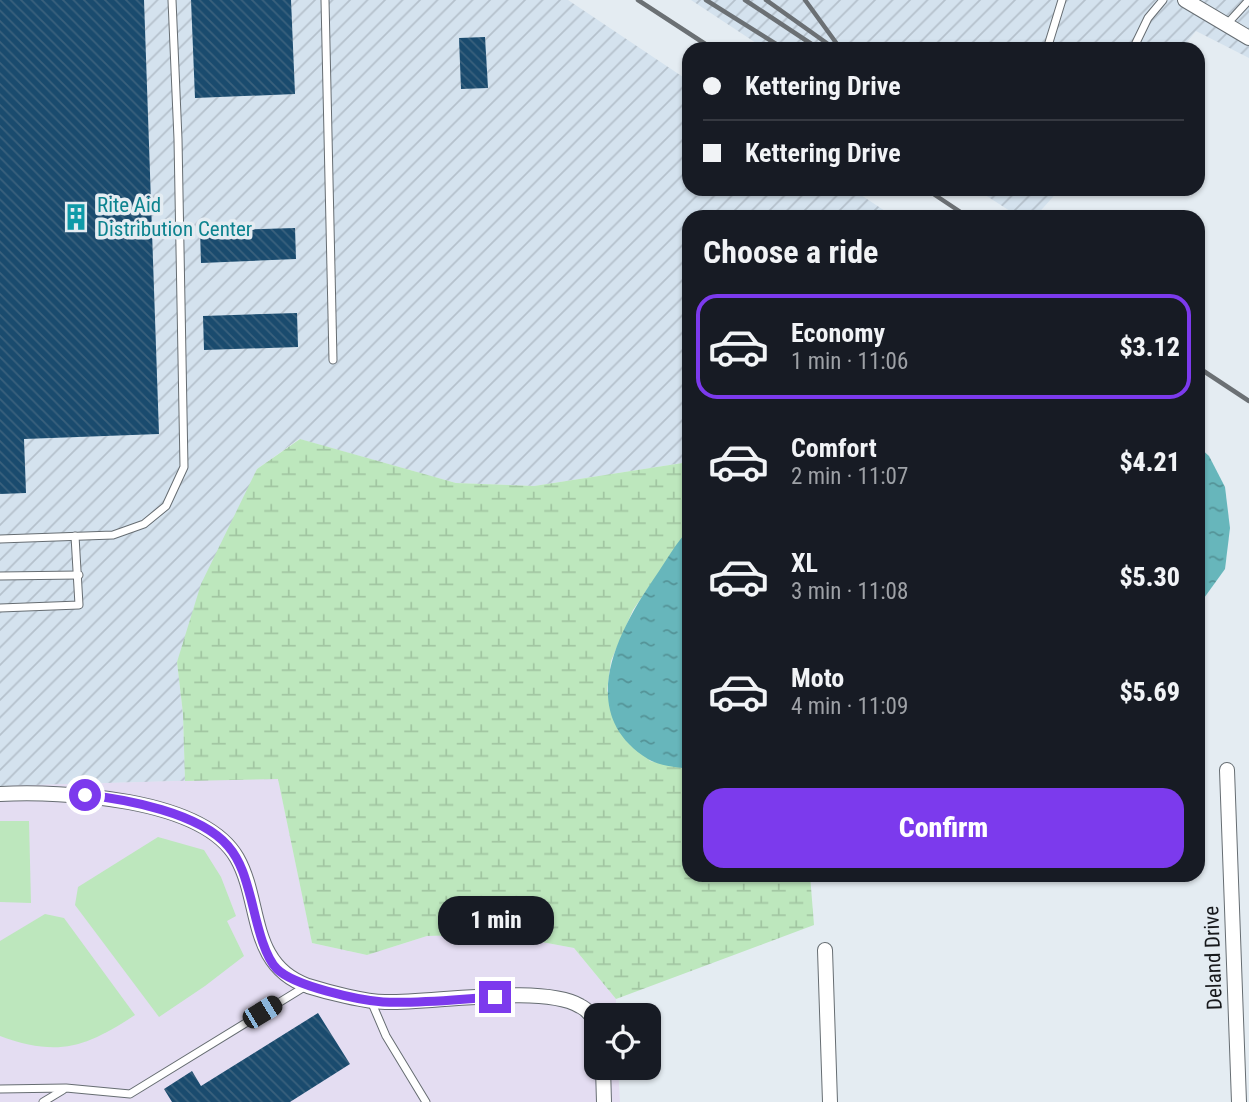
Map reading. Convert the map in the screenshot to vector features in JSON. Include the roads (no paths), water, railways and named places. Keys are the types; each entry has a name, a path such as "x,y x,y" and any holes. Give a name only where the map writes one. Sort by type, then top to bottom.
{"street":[{"path":"1185,0 1249,38"},
{"name":"Deland Drive","path":"1227,770 1239,1102"},
{"path":"0,794 40,792 101,797 162,811 210,831 226,844 244,874 257,924 277,968 306,985 383,1002 536,996 564,1000 584,1009"},
{"path":"1233,928 1249,928"},
{"path":"825,950 830,1102"},
{"path":"603,1080 604,1102"}],"lane":[{"path":"0,539 113,535 144,524 166,506 184,467 178,139 172,0"},
{"path":"325,0 333,360"},
{"path":"1048,42 1062,0"},
{"path":"1136,42 1148,18 1163,0"},
{"path":"1226,25 1249,0"},
{"path":"0,608 79,605 75,536"},
{"path":"0,576 79,575"},
{"path":"0,1089 65,1088 131,1098 306,985"},
{"path":"370,1000 386,1036 426,1102"},
{"path":"43,1102 65,1088"}],"water":[{"path":"1205,452 1225,487 1230,528 1225,569 1205,597"},
{"path":"682,538 682,768 648,759 626,740 613,719 608,695 610,671 628,622"}],"railway":[{"path":"638,0 702,42"},
{"path":"706,0 773,42"},
{"path":"745,0 808,42"},
{"path":"766,0 825,42"},
{"path":"805,0 836,42"},
{"path":"936,196 958,210"},
{"path":"1205,372 1249,401"}],"place":[{"name":"Rite Aid Distribution Center","path":"76,217"}]}
